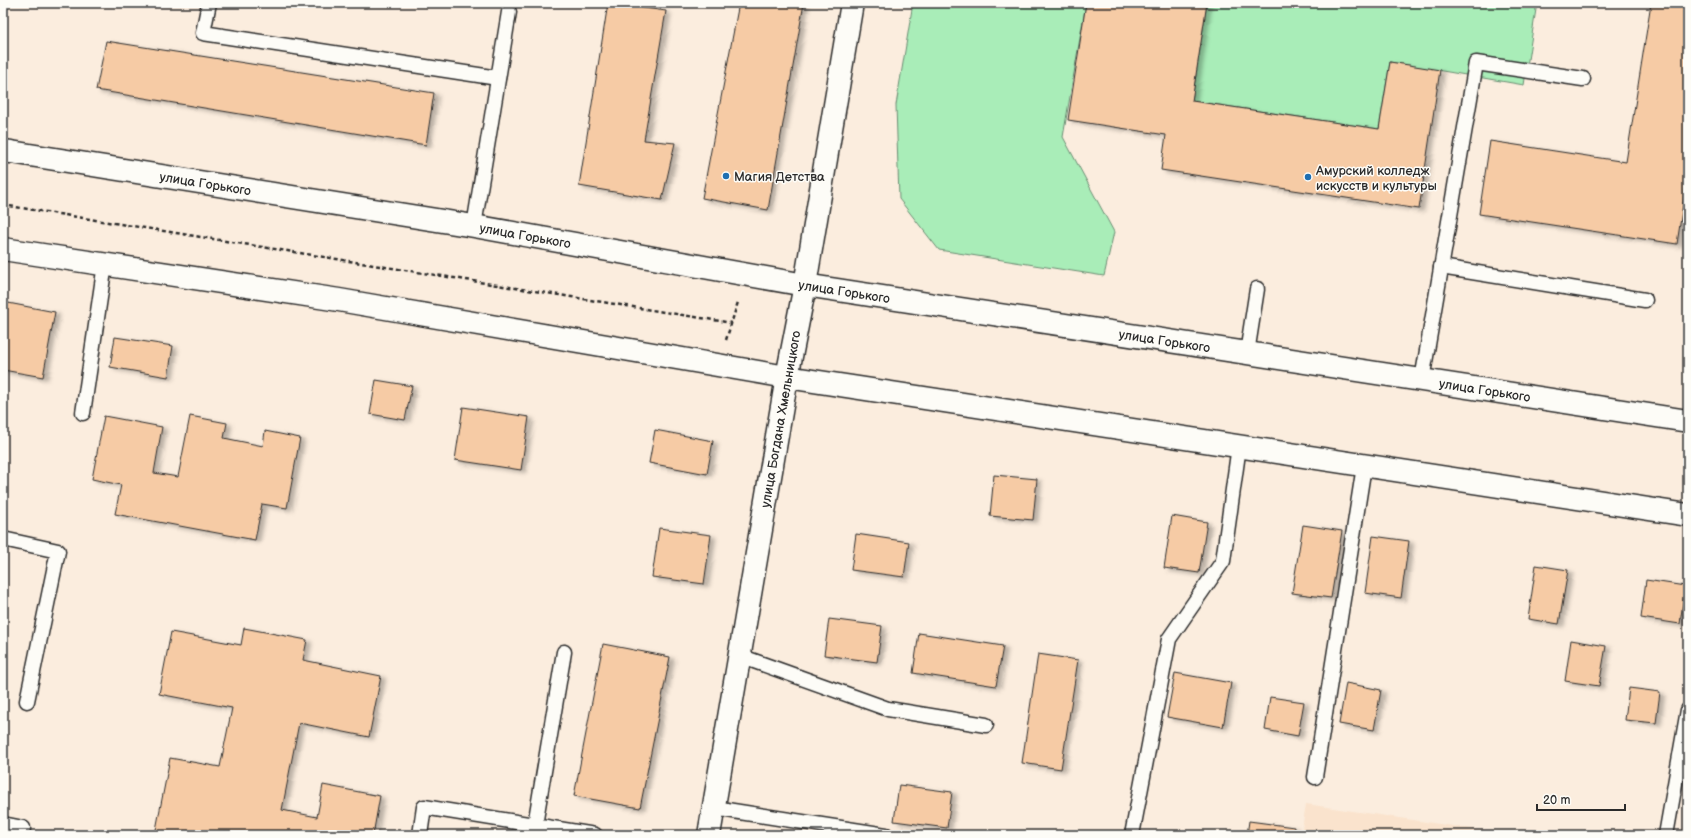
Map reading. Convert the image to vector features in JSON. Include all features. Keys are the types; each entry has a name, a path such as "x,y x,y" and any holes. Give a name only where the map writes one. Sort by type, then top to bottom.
{"main road":[{"name":"улица Богдана Хмельницкого","path":"709,835 852,3"},
{"name":"улица Горького","path":"3,152 11,152 474,226 804,285 1688,421"},
{"path":"3,249 339,300 787,377 1688,515"}],"lane":[{"path":"208,3 203,33 498,78"},
{"path":"474,226 509,12"},
{"path":"1422,380 1476,63 1582,79"},
{"path":"83,413 105,264"},
{"path":"1441,267 1646,300"},
{"path":"1247,353 1257,289"},
{"path":"1132,835 1169,640 1223,561 1239,446"},
{"path":"1316,777 1364,466"},
{"path":"3,539 58,551 28,701"},
{"path":"535,825 564,652"},
{"path":"740,656 888,709 986,725"},
{"path":"1666,835 1688,710"},
{"path":"420,835 424,806 595,835"},
{"path":"714,808 886,835"},
{"path":"3,824 23,828 22,835"}],"path":[{"path":"3,192 6,182"},
{"path":"3,205 732,323"},
{"path":"725,344 738,302"}],"shaded area":[{"path":"1306,804 1513,835 1301,835"}],"green space":[{"path":"913,3 1086,3 1063,137 1114,232 1104,276 939,250 899,199 896,105"},
{"path":"1207,3 1537,3 1524,85 1390,62 1379,129 1192,101"}],"building":[{"path":"608,3 666,11 644,140 675,143 662,200 579,186"},
{"path":"739,3 804,3 768,210 702,198"},
{"path":"1086,3 1207,3 1192,101 1379,129 1390,62 1440,70 1419,209 1161,170 1166,135 1068,120"},
{"path":"1651,3 1688,3 1688,171 1677,244 1479,214 1490,141 1626,162"},
{"path":"106,41 434,93 426,145 96,90"},
{"path":"3,302 55,312 43,377 3,370"},
{"path":"115,337 173,346 168,377 110,367"},
{"path":"376,380 412,386 405,420 370,414"},
{"path":"463,407 529,417 521,470 455,460"},
{"path":"104,416 162,427 154,473 178,477 190,416 227,423 224,438 263,446 265,431 300,438 287,508 262,504 255,540 115,514 121,485 92,479"},
{"path":"655,430 713,441 707,474 649,463"},
{"path":"994,475 1037,479 1033,520 990,516"},
{"path":"1172,516 1207,522 1199,573 1164,568"},
{"path":"1303,525 1342,531 1331,598 1292,593"},
{"path":"659,528 711,535 704,584 652,577"},
{"path":"856,534 909,542 904,577 851,570"},
{"path":"1373,536 1409,541 1401,598 1365,593"},
{"path":"1536,565 1568,570 1559,624 1528,619"},
{"path":"1646,580 1685,586 1680,624 1641,618"},
{"path":"829,619 882,626 877,662 824,655"},
{"path":"244,628 307,640 303,660 381,676 369,737 299,723 282,810 317,817 323,785 380,796 373,835 155,835 170,758 220,767 232,708 159,694 171,632 241,645"},
{"path":"919,633 1003,646 996,686 913,673"},
{"path":"1571,640 1606,646 1599,686 1565,681"},
{"path":"603,644 670,657 640,808 574,796"},
{"path":"1038,654 1078,660 1061,769 1022,763"},
{"path":"1175,673 1231,683 1223,727 1167,717"},
{"path":"1346,683 1381,690 1374,730 1339,724"},
{"path":"1629,688 1660,692 1656,723 1625,720"},
{"path":"1270,697 1304,702 1298,736 1265,730"},
{"path":"899,785 952,792 947,828 894,821"},
{"path":"1249,821 1294,827 1293,835 1247,835"}],"place":[{"name":"Магия Детства","path":"726,176"},
{"name":"Амурский колледж искусств и культуры","path":"1308,177"}]}
